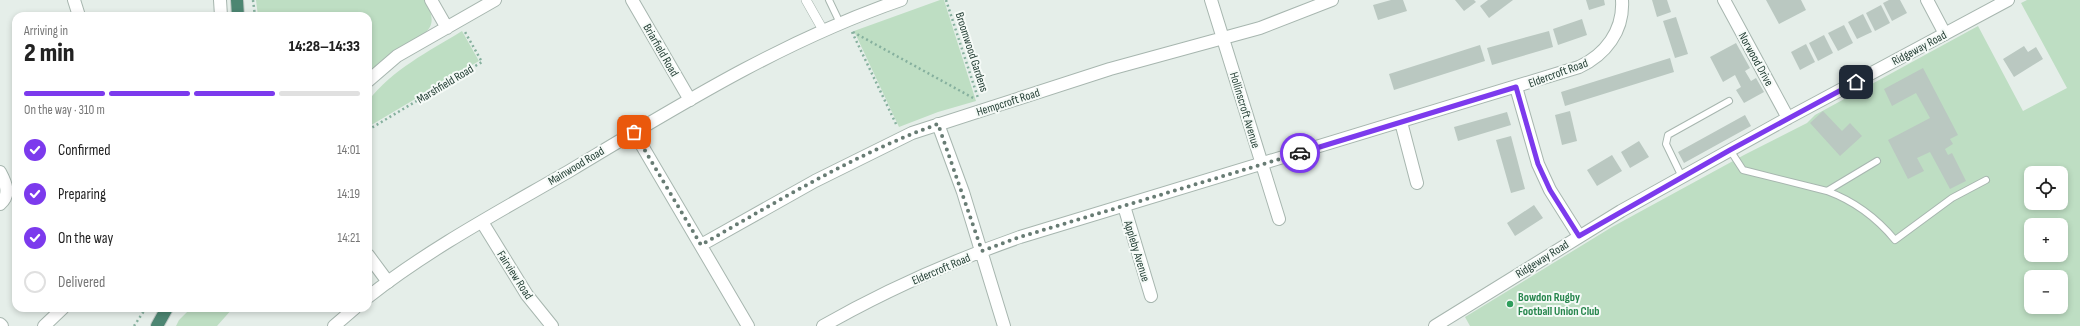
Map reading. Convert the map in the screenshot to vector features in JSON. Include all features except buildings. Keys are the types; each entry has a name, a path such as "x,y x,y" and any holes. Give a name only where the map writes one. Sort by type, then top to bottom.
{"highway":[{"path":"237,0 238,12"},
{"path":"157,326 165,312"},
{"path":"163,326 166,312"}],"street":[{"path":"74,0 78,12"},
{"path":"220,0 221,12"},
{"path":"431,0 447,28"},
{"path":"372,77 387,63 495,0"},
{"name":"Briarfield Road","path":"632,0 690,100"},
{"path":"806,0 823,30"},
{"name":"Mainwood Road","path":"372,295 388,282 482,222 753,63 843,21 901,0"},
{"name":"Hollinscroft Avenue","path":"1211,0 1280,222"},
{"name":"Hempcroft Road","path":"701,245 815,180 903,138 938,124 1110,69 1223,39 1295,16 1332,0"},
{"name":"Eldercroft Road","path":"823,326 902,285 982,251 1020,237 1579,67 1596,57 1607,46 1617,31 1622,12 1622,0"},
{"name":"Norwood Drive","path":"1724,0 1788,118"},
{"path":"1927,0 1945,34"},
{"name":"Ridgeway Road","path":"1435,326 1579,236 1682,177 1788,118 2008,0"},
{"path":"1516,87 1538,164 1550,190 1579,236"},
{"path":"1401,122 1418,185"},
{"path":"938,124 982,251 1004,326"},
{"path":"634,132 748,326"},
{"path":"0,172 7,188 6,197 0,204"},
{"name":"Appleby Avenue","path":"1124,206 1151,298"},
{"name":"Fairview Road","path":"482,222 527,295 552,326"},
{"path":"372,260 388,282"},
{"path":"44,326 60,312"},
{"path":"334,326 350,312"}],"lane":[{"path":"829,0 843,21"},
{"path":"1682,177 1666,144 1668,135 1729,101"},
{"path":"1730,150 1743,170 1827,191 1846,198 1864,210 1895,240 1952,198 1986,180"},
{"path":"1827,191 1877,161"}],"path":[{"path":"253,0 254,12"},
{"name":"Broomwood Gardens","path":"852,32 979,101 946,0"},
{"name":"Marshfield Road","path":"372,128 482,62 459,21"},
{"path":"843,21 852,32 903,138"},
{"path":"134,326 143,312"}],"green space":[{"path":"256,0 425,0 432,18 429,29 394,52 372,69 372,12 258,12"},
{"path":"940,0 944,0 976,101 938,112 899,127 854,31"},
{"path":"2027,0 2080,0 2080,326 1470,326 1465,317 1612,227 1744,155 1807,123 1815,115 1978,26 2023,111 2067,88 2021,3"},
{"path":"462,31 479,61 372,125 372,97 400,70"},
{"path":"187,312 229,312 217,326 176,326 179,320"}],"way so far":[{"path":"634,132 701,245 781,199 859,158 912,133 938,124 963,192 982,251 1020,237 1300,153"}],"place":[{"name":"Bowdon Rugby Football Union Club","path":"1510,304"}],"route":[{"path":"1300,153 1516,87 1531,144 1538,164 1550,190 1579,236 1730,150 1856,82"}]}
